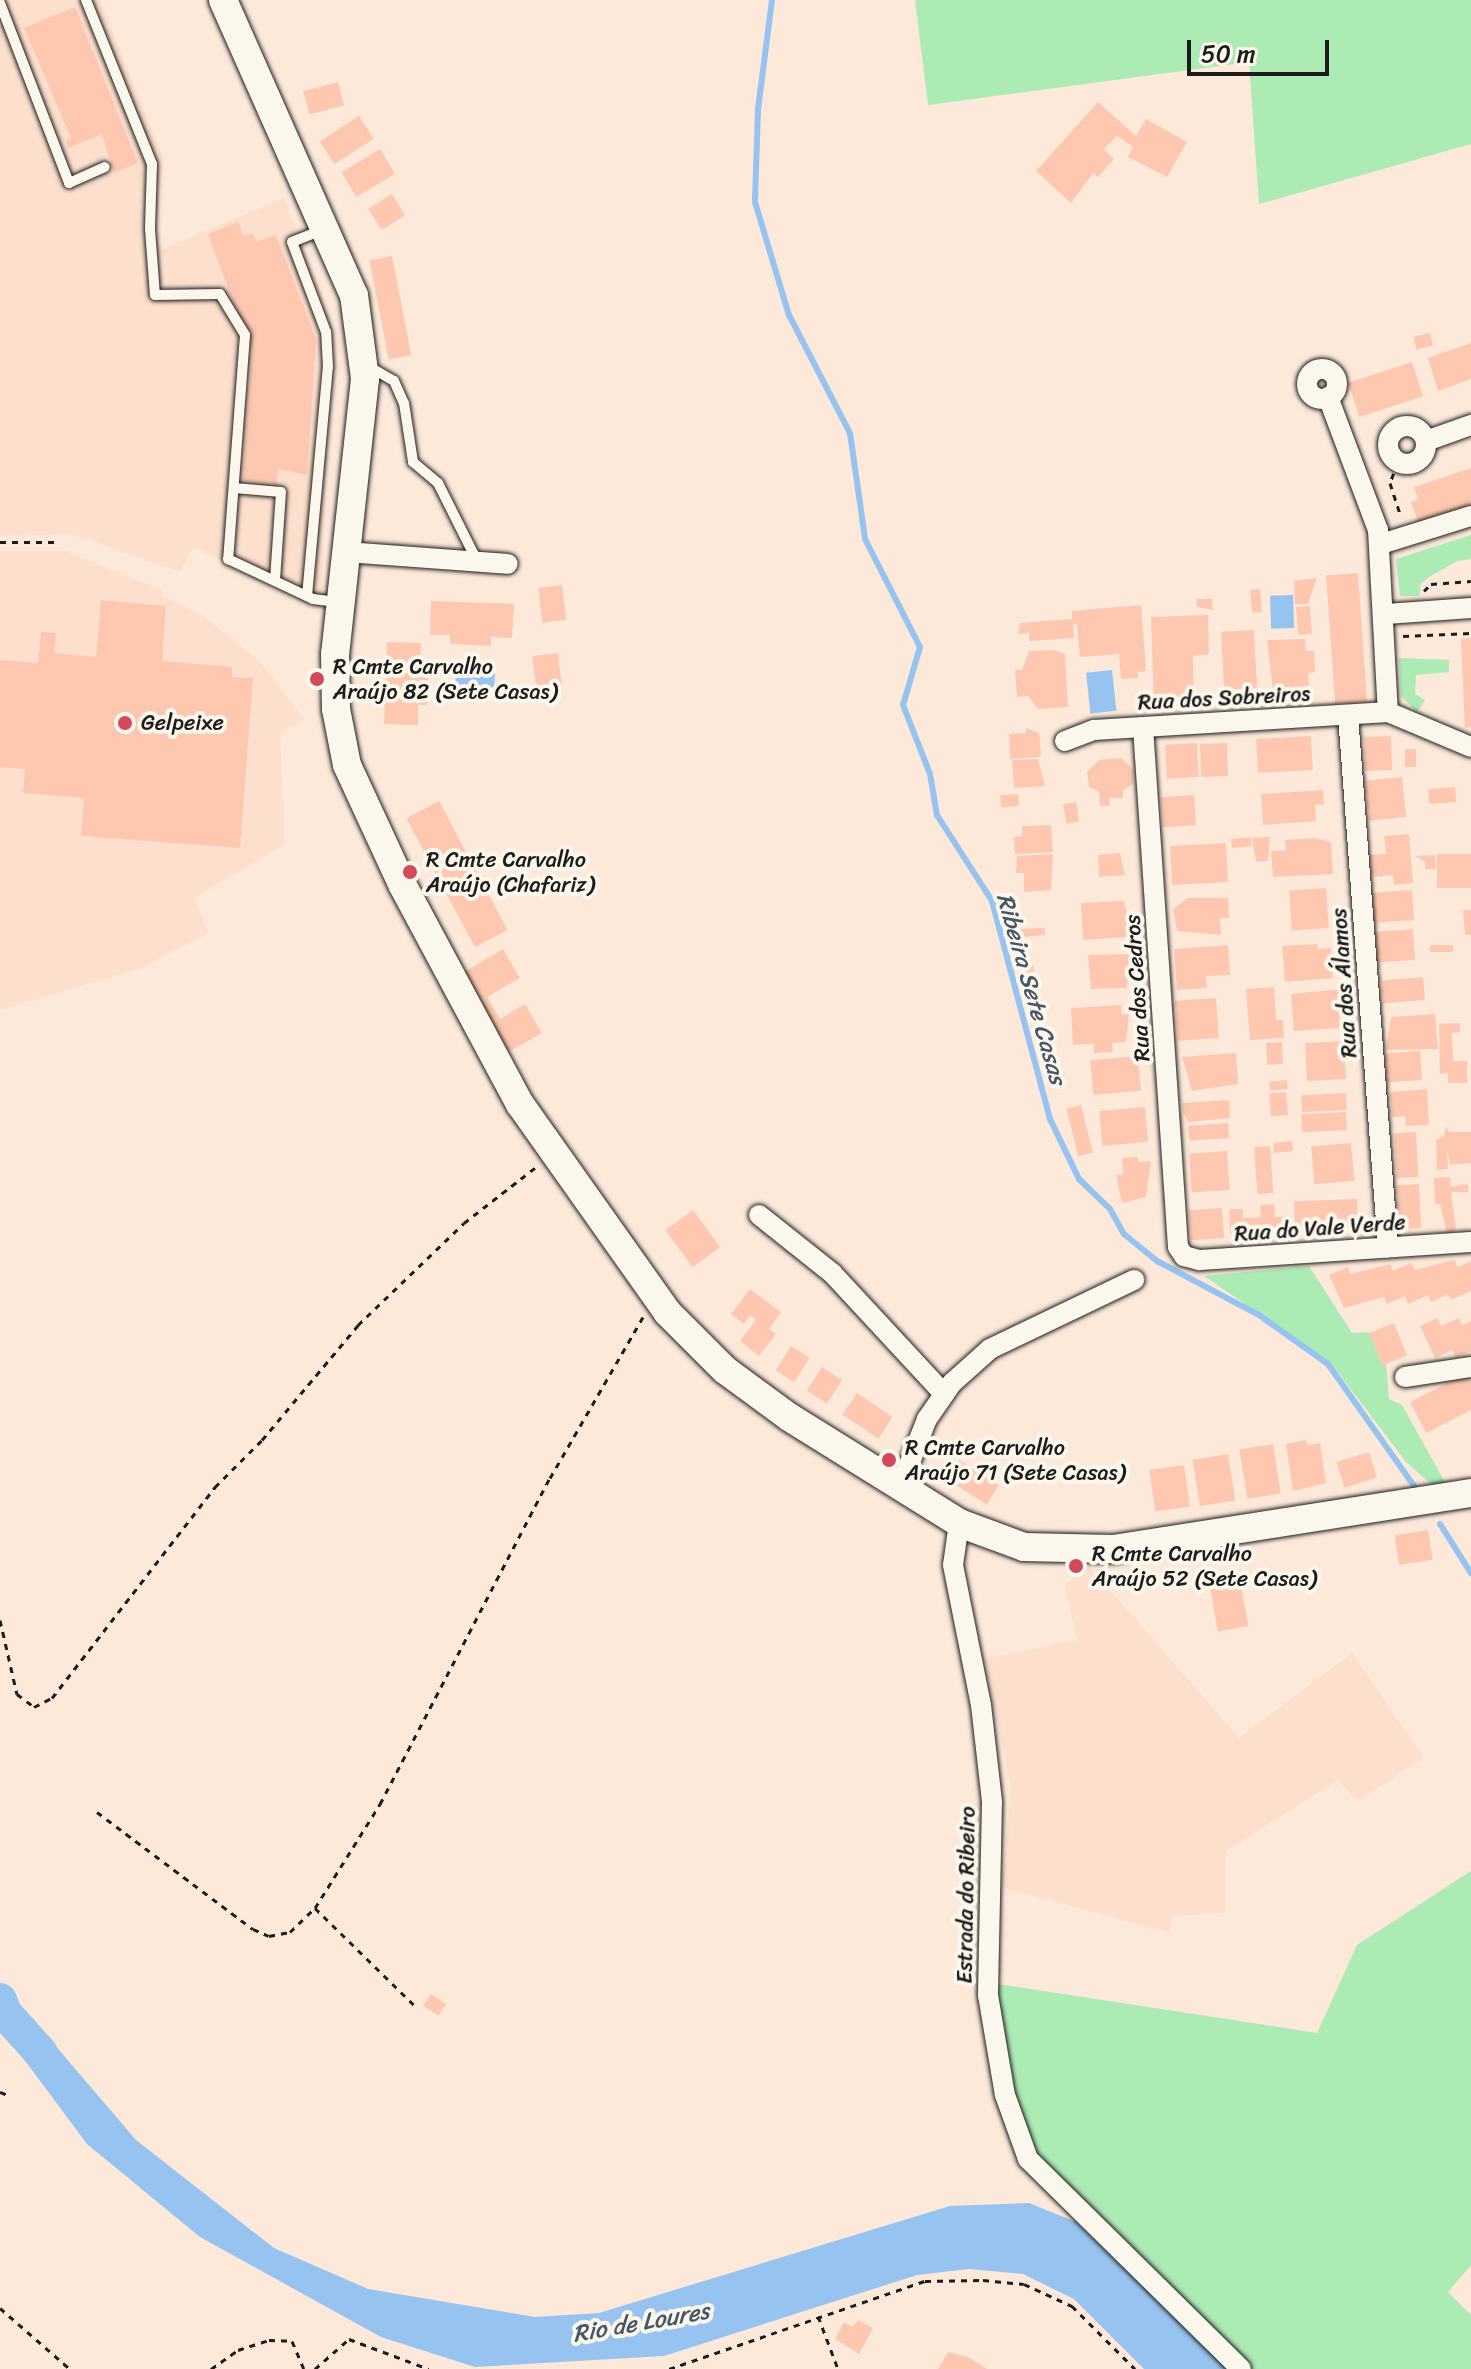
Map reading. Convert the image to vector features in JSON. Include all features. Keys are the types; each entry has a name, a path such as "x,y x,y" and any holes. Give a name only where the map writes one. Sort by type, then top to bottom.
{"main road":[{"path":"223,0 354,295 363,363 341,602 336,709 347,765 403,886 515,1095 657,1297 725,1370 789,1417 959,1523 1024,1547 1087,1552 1471,1493"}],"street":[{"path":"1328,397 1381,544 1388,712 1471,747"},
{"path":"1426,441 1471,425"},
{"path":"1414,427 1426,441 1425,453 1416,462 1398,462 1388,447 1395,430 1414,427"},
{"path":"1381,544 1471,516"},
{"path":"346,552 508,564"},
{"path":"1386,614 1471,608"},
{"name":"Rua dos Sobreiros","path":"1065,741 1094,730 1388,712"},
{"name":"Rua dos Álamos","path":"1348,715 1388,1248"},
{"name":"Rua dos Cedros","path":"1143,727 1178,1247"},
{"path":"759,1215 832,1273 944,1394"},
{"name":"Rua do Vale Verde","path":"1178,1247 1184,1256 1199,1260 1471,1242"},
{"path":"901,1485 927,1419 944,1394 990,1349 1134,1280"},
{"path":"1405,1377 1471,1367"},
{"name":"Estrada do Ribeiro","path":"959,1523 953,1565 981,1705 992,1802 988,1995 1005,2095 1028,2159 1241,2369"}],"lane":[{"path":"86,0 152,164 150,229 155,295 220,294 245,335 228,559 307,596 341,602"},
{"path":"0,3 69,183 105,167"},
{"path":"307,596 328,367 326,332 292,242 325,229"},
{"path":"363,363 394,381 404,403 413,462 438,483 477,561"},
{"path":"234,488 281,492 275,580"}],"path":[{"path":"1398,462 1390,483 1405,528"},
{"path":"0,542 60,542"},
{"path":"1423,611 1425,585 1471,581"},
{"path":"1397,642 1407,636 1471,633"},
{"path":"0,1620 17,1694 34,1707 52,1698 99,1643 215,1487 262,1440 358,1325 464,1223 554,1152"},
{"path":"97,1812 253,1929 269,1936 290,1932 315,1908 380,1804 550,1478 657,1297"},
{"path":"315,1908 418,2009"},
{"path":"0,2092 8,2095"},
{"path":"669,2369 925,2281 1024,2284 1072,2306 1135,2369"},
{"path":"0,2308 70,2369"},
{"path":"818,2316 838,2369"},
{"path":"315,2369 349,2339 429,2369"},
{"path":"211,2369 238,2350 269,2340 292,2341 304,2369"}],"shaded area":[{"path":"0,0 100,0 164,160 154,226 160,250 284,198 332,322 321,606 193,547 180,572 72,534 0,536"},
{"path":"0,551 66,551 162,590 163,596 205,617 260,662 305,720 280,733 285,844 194,898 209,933 141,968 0,1010"},
{"path":"1089,1566 1239,1738 1352,1653 1424,1758 1357,1801 1338,1780 1226,1851 1225,1913 1172,1916 1170,1933 1002,1887 1011,1790 985,1659 1077,1640 1065,1585"}],"green space":[{"path":"915,0 1471,0 1471,144 1259,204 1249,62 928,105"},
{"path":"1471,535 1471,559 1457,561 1429,577 1421,583 1419,596 1400,596 1396,559"},
{"path":"1399,658 1449,660 1449,672 1416,675 1415,694 1425,700 1417,712 1401,696"},
{"path":"1309,1266 1352,1333 1369,1332 1382,1365 1386,1364 1389,1399 1402,1405 1446,1484 1432,1485 1406,1462 1331,1363 1204,1276"},
{"path":"1471,1871 1471,2265 1448,2292 1471,2315 1471,2369 1241,2369 1028,2159 1005,2095 998,1984 1317,2033 1357,1945"}],"water":[{"path":"1293,595 1294,628 1271,629 1270,596"},
{"path":"1112,670 1116,711 1090,713 1086,673"},
{"path":"456,671 495,673 494,694 455,692"},
{"path":"24,2009 136,2140 274,2248 368,2289 535,2317 599,2313 950,2206 1029,2203 1076,2222 1230,2369 1144,2369 1074,2299 1023,2274 969,2269 917,2275 664,2356 475,2367 381,2337 200,2237 87,2144 0,2027"}],"building":[{"path":"75,7 138,163 114,173 102,134 68,148 66,141 71,138 24,28"},
{"path":"338,82 344,105 309,114 303,91"},
{"path":"1098,102 1136,136 1146,119 1187,142 1167,177 1128,157 1133,147 1117,136 1104,149 1114,159 1098,177 1093,173 1071,203 1036,171"},
{"path":"359,116 374,139 334,164 320,142"},
{"path":"380,149 395,174 356,197 341,172"},
{"path":"392,194 405,215 382,230 368,209"},
{"path":"238,222 243,236 253,233 256,242 276,235 316,339 307,475 278,469 277,484 243,481 252,352 208,234"},
{"path":"392,256 411,355 389,360 369,260"},
{"path":"1430,333 1433,346 1416,349 1413,337"},
{"path":"1471,343 1471,379 1438,391 1428,358"},
{"path":"1412,362 1423,396 1359,417 1348,383"},
{"path":"1471,468 1471,505 1418,522 1411,502 1418,499 1414,487"},
{"path":"1358,573 1367,702 1335,704 1326,575"},
{"path":"1317,578 1308,604 1295,604 1294,581"},
{"path":"562,585 566,620 542,623 538,588"},
{"path":"1260,589 1262,612 1252,613 1250,590"},
{"path":"1196,599 1212,599 1213,610 1197,607"},
{"name":"Gelpeixe","path":"101,600 166,606 162,661 232,667 232,677 253,678 240,848 81,836 84,798 23,793 25,769 0,767 0,660 38,663 41,632 56,633 54,653 96,657"},
{"path":"431,601 514,604 512,638 491,637 491,646 450,644 450,635 430,635"},
{"path":"1141,605 1146,671 1138,672 1138,678 1121,679 1119,654 1080,657 1077,625 1073,624 1074,638 1029,641 1029,633 1018,634 1020,623 1072,619 1072,611"},
{"path":"1310,606 1312,634 1298,635 1296,607"},
{"path":"1208,615 1209,654 1193,656 1194,705 1154,708 1151,617"},
{"path":"1254,630 1257,688 1224,690 1221,632"},
{"path":"1471,638 1471,727 1465,728 1461,639"},
{"path":"1305,639 1306,651 1314,651 1315,672 1308,673 1309,688 1273,690 1267,640"},
{"path":"387,642 421,643 420,664 429,664 427,705 418,705 418,725 384,724"},
{"path":"1053,650 1065,654 1068,707 1038,709 1028,696 1017,697 1015,670 1022,670 1029,651"},
{"path":"558,653 563,692 537,695 532,656"},
{"path":"1026,728 1039,733 1041,757 1010,759 1009,734 1026,733"},
{"path":"1311,736 1313,770 1258,773 1256,739"},
{"path":"1391,736 1392,770 1365,771 1364,737"},
{"path":"1197,743 1199,777 1167,779 1165,745"},
{"path":"1227,743 1228,776 1201,777 1200,744"},
{"path":"1405,749 1416,749 1416,767 1405,767"},
{"path":"1121,758 1134,770 1133,784 1123,790 1123,798 1109,798 1110,806 1100,806 1099,792 1089,787 1087,772 1099,760"},
{"path":"1038,759 1045,786 1014,788 1012,760"},
{"path":"1402,777 1406,817 1369,821 1365,781"},
{"path":"1455,787 1456,802 1429,804 1428,789"},
{"path":"1323,790 1324,804 1315,805 1316,821 1263,825 1261,794"},
{"path":"1018,794 1019,806 1001,808 1000,796"},
{"path":"1194,795 1196,825 1163,827 1161,797"},
{"path":"439,801 508,930 475,947 406,818"},
{"path":"1076,802 1079,822 1066,824 1063,804"},
{"path":"1051,825 1053,852 1015,854 1014,837 1022,836 1022,826"},
{"path":"1409,834 1413,883 1394,885 1393,875 1372,877 1370,855 1386,854 1384,836"},
{"path":"1251,837 1252,846 1232,848 1231,839"},
{"path":"1270,837 1268,861 1256,862 1252,838"},
{"path":"1315,838 1331,842 1333,874 1273,877 1271,851 1286,850 1285,840"},
{"path":"1226,843 1228,882 1172,885 1170,846"},
{"path":"1120,853 1125,875 1099,877 1098,855"},
{"path":"1053,854 1051,890 1024,892 1024,873 1016,873 1017,856"},
{"path":"1437,854 1471,854 1471,888 1437,888"},
{"path":"1435,855 1436,869 1425,869 1425,862 1415,856"},
{"path":"1326,888 1329,928 1292,930 1289,891"},
{"path":"1412,890 1414,920 1373,923 1371,893"},
{"path":"1188,898 1228,898 1229,918 1220,918 1221,935 1177,931 1173,909"},
{"path":"1124,901 1130,927 1126,937 1083,940 1081,903"},
{"path":"1463,910 1471,910 1471,935 1465,935"},
{"path":"1045,928 1045,935 1022,937 1021,929"},
{"path":"1413,929 1415,960 1377,963 1375,932"},
{"path":"1317,944 1318,949 1331,948 1333,978 1285,982 1282,946"},
{"path":"1228,945 1230,975 1206,976 1207,988 1177,990 1174,949"},
{"path":"1430,945 1453,945 1453,952 1430,952"},
{"path":"503,949 520,978 487,997 500,1019 525,1004 542,1033 505,1054 459,975"},
{"path":"1130,954 1127,988 1091,989 1088,955"},
{"path":"1033,965 1036,990 1028,991 1019,967"},
{"path":"1423,977 1425,1000 1383,1004 1381,981"},
{"path":"1274,987 1276,1020 1283,1020 1284,1038 1250,1040 1246,989"},
{"path":"1341,989 1339,1028 1294,1031 1291,994"},
{"path":"1216,998 1219,1038 1178,1041 1175,1001"},
{"path":"1121,1005 1122,1015 1129,1014 1126,1042 1112,1043 1113,1052 1094,1053 1094,1044 1073,1045 1071,1008"},
{"path":"1435,1014 1438,1049 1386,1050 1391,1017"},
{"path":"1460,1023 1460,1032 1452,1033 1453,1061 1467,1061 1467,1083 1448,1083 1448,1073 1440,1074 1439,1024"},
{"path":"1344,1041 1346,1079 1307,1081 1305,1043"},
{"path":"1282,1042 1283,1064 1267,1065 1266,1043"},
{"path":"1420,1051 1422,1080 1387,1082 1385,1053"},
{"path":"1236,1053 1238,1084 1192,1091 1182,1057"},
{"path":"1138,1056 1141,1091 1093,1095 1090,1060"},
{"path":"1056,1057 1065,1079 1049,1081 1046,1058"},
{"path":"1287,1080 1288,1089 1270,1091 1269,1082"},
{"path":"1427,1089 1429,1125 1406,1126 1405,1116 1392,1117 1390,1092"},
{"path":"1286,1092 1288,1115 1271,1116 1269,1093"},
{"path":"1346,1093 1347,1110 1302,1112 1301,1095"},
{"path":"1229,1100 1230,1118 1188,1122 1183,1112 1182,1103"},
{"path":"1081,1105 1093,1153 1078,1156 1066,1109"},
{"path":"1145,1107 1148,1142 1102,1146 1099,1111"},
{"path":"1346,1112 1347,1130 1302,1132 1301,1114"},
{"path":"1228,1123 1229,1138 1189,1141 1188,1126"},
{"path":"1446,1126 1449,1132 1471,1132 1471,1163 1450,1165 1447,1147 1448,1169 1437,1170 1436,1140 1444,1136"},
{"path":"1416,1132 1418,1177 1396,1178 1394,1133"},
{"path":"1292,1141 1293,1151 1274,1153 1273,1143"},
{"path":"1351,1143 1354,1181 1314,1184 1311,1146"},
{"path":"1270,1146 1273,1193 1257,1194 1254,1147"},
{"path":"1227,1151 1230,1190 1192,1193 1189,1154"},
{"path":"1138,1157 1138,1162 1151,1161 1146,1197 1122,1203 1116,1175 1123,1174 1122,1158"},
{"path":"1450,1177 1451,1187 1468,1184 1468,1192 1451,1192 1456,1231 1447,1233 1440,1204 1435,1204 1434,1178"},
{"path":"1419,1184 1421,1228 1399,1229 1397,1185"},
{"path":"1357,1199 1358,1227 1295,1229 1294,1201"},
{"path":"1274,1204 1275,1217 1291,1216 1294,1229 1230,1233 1229,1209 1243,1209 1243,1218 1261,1217 1260,1205"},
{"path":"1222,1208 1224,1238 1191,1240 1189,1210"},
{"path":"693,1210 720,1247 693,1267 665,1230"},
{"path":"1454,1260 1458,1267 1471,1261 1471,1291 1451,1300 1448,1294 1431,1302 1428,1295 1408,1304 1405,1296 1387,1304 1384,1297 1344,1308 1329,1275 1348,1267 1351,1274 1390,1264 1393,1271 1411,1263 1415,1270"},
{"path":"750,1289 781,1312 769,1329 776,1334 759,1356 740,1341 756,1320 750,1315 744,1324 731,1314"},
{"path":"1437,1318 1441,1326 1459,1318 1462,1325 1471,1321 1471,1351 1456,1358 1452,1350 1435,1358 1420,1326"},
{"path":"1394,1323 1407,1355 1382,1366 1369,1333"},
{"path":"791,1346 810,1358 794,1382 776,1371"},
{"path":"822,1367 842,1380 827,1404 807,1390"},
{"path":"1463,1375 1471,1382 1471,1410 1426,1433 1410,1402"},
{"path":"857,1393 893,1417 878,1439 842,1415"},
{"path":"1306,1440 1307,1445 1320,1443 1326,1483 1293,1491 1286,1444"},
{"path":"1273,1444 1281,1493 1247,1499 1239,1449"},
{"path":"1369,1452 1377,1478 1344,1488 1336,1462"},
{"path":"1228,1454 1235,1500 1200,1506 1192,1460"},
{"path":"959,1460 999,1485 987,1504 947,1480"},
{"path":"1184,1465 1190,1507 1155,1511 1149,1470"},
{"path":"1428,1530 1433,1560 1399,1565 1394,1535"},
{"path":"1239,1573 1248,1626 1218,1632 1208,1578"},
{"path":"431,1994 446,2004 438,2016 423,2006"},
{"path":"858,2320 873,2328 859,2354 835,2339 844,2322 853,2327"},
{"path":"948,2352 968,2357 987,2369 938,2369"}],"waterway":[{"name":"Ribeira Sete Casas","path":"772,0 758,110 755,202 789,315 850,433 865,539 920,647 903,705 930,774 937,815 992,901 1050,1119 1079,1179 1110,1209 1124,1234 1157,1261 1259,1315 1328,1364 1419,1493"},
{"name":"Ribeira Sete Casas","path":"1440,1524 1471,1573"},
{"name":"Rio de Loures","path":"0,2000 5,2013 41,2053"},
{"name":"Rio de Loures","path":"0,2009 5,2013"}],"place":[{"name":"R Cmte Carvalho Araújo 82 (Sete Casas)","path":"317,679"},
{"name":"Gelpeixe","path":"125,723"},
{"name":"R Cmte Carvalho Araújo (Chafariz)","path":"410,872"},
{"name":"R Cmte Carvalho Araújo 71 (Sete Casas)","path":"889,1460"},
{"name":"R Cmte Carvalho Araújo 52 (Sete Casas)","path":"1076,1566"}]}
